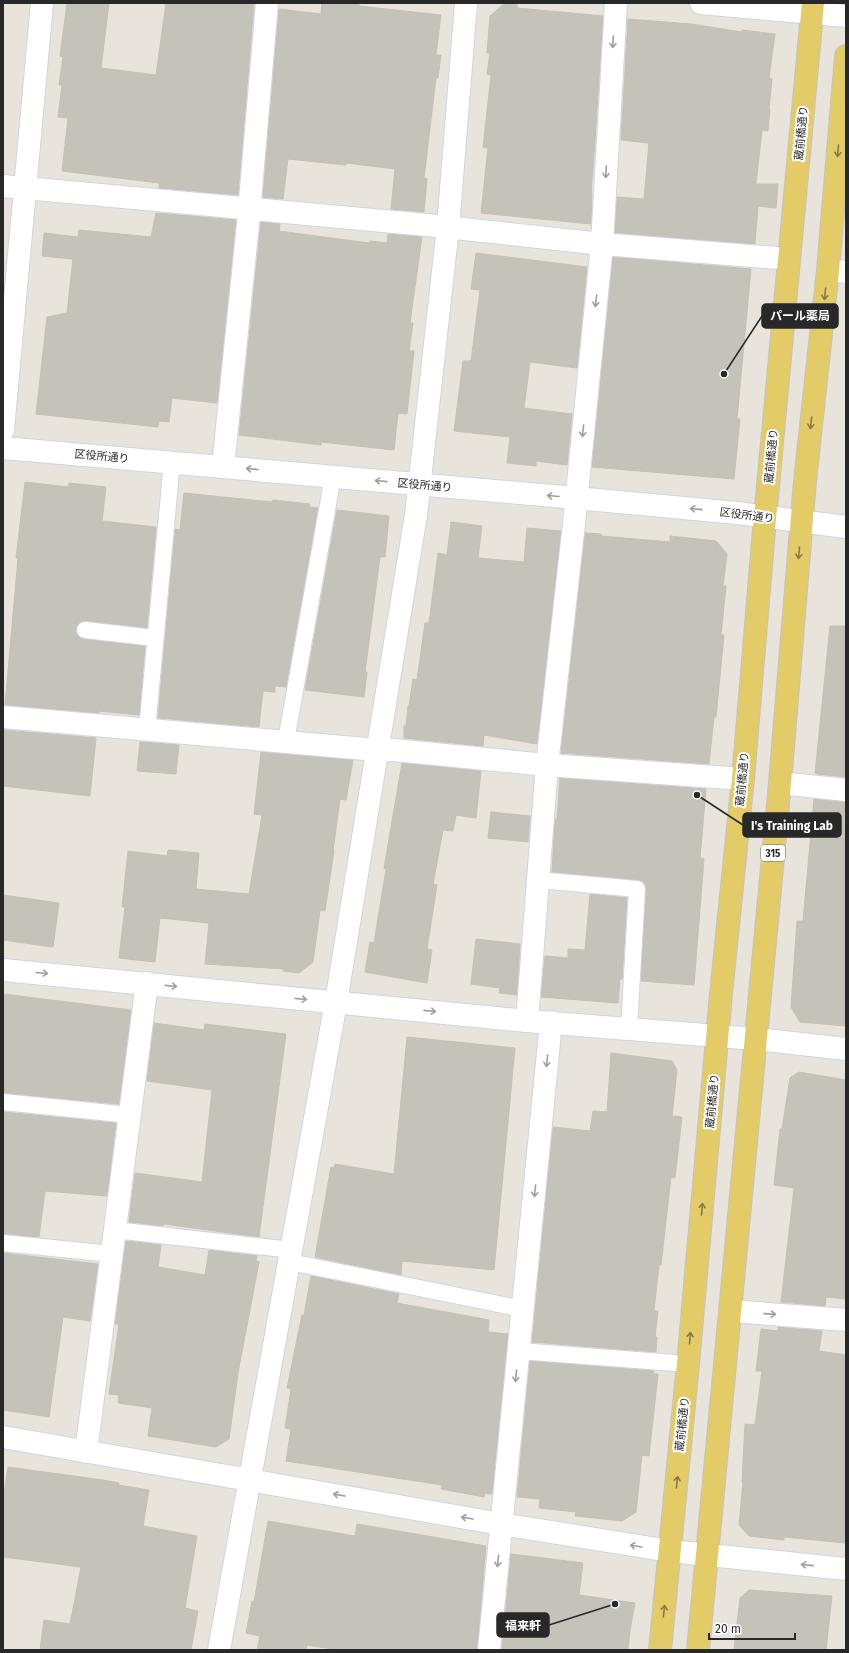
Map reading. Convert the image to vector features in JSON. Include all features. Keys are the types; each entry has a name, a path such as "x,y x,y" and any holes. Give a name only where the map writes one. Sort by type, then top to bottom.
{"main road":[{"name":"蔵前橋通り","path":"660,1650 688,1364 717,1036 743,779 765,518 812,8"},
{"name":"315","path":"698,1650 780,783 801,522 837,271 846,56"}],"street":[{"path":"3,430 42,3"},
{"path":"223,467 249,209 267,3"},
{"path":"219,1650 336,1002 420,485 448,227 466,3"},
{"path":"528,1021 547,765 602,244 616,3"},
{"path":"701,3 812,8 846,16"},
{"path":"3,186 448,227 602,244 789,259"},
{"name":"区役所通り","path":"3,448 333,476 737,513 765,518 846,527"},
{"path":"3,717 377,750 393,750 547,765 743,779"},
{"path":"780,783 846,790"},
{"path":"3,970 528,1021 756,1039 846,1049"},
{"path":"86,1452 147,983"},
{"path":"489,1650 551,1022"},
{"path":"731,1312 846,1320"},
{"path":"3,1437 501,1524 670,1551 846,1570"}],"lane":[{"path":"147,730 172,462"},
{"path":"286,741 333,476"},
{"path":"85,630 155,638"},
{"path":"538,880 637,889 629,1029"},
{"path":"3,1102 130,1115"},
{"path":"115,1230 291,1256 523,1309"},
{"path":"3,1243 112,1254"},
{"path":"519,1351 688,1364"}],"building":[{"path":"67,3 109,3 101,68 156,75 166,3 254,3 238,195 159,188 159,183 62,171 68,118 58,117 62,85 59,85 63,57 60,56"},
{"path":"322,3 359,3 359,6 441,15 436,55 441,55 438,78 436,78 424,178 427,179 424,212 391,209 395,169 346,163 346,165 288,159 283,199 263,197 279,9 321,14"},
{"path":"505,3 517,3 517,8 603,16 591,194 591,224 481,213 488,148 483,147 491,75 487,74 490,53 487,53 490,16"},
{"path":"628,19 691,24 742,32 742,30 775,34 769,78 772,79 768,131 762,130 756,184 778,184 776,208 758,206 755,244 615,233 617,197 644,199 649,143 621,140"},
{"path":"156,213 236,220 217,403 172,398 169,422 159,421 158,427 36,414 47,317 67,313 73,259 42,256 44,233 78,237 79,230 151,237"},
{"path":"261,222 280,224 279,231 369,243 370,241 387,243 388,234 422,237 410,323 413,323 409,351 414,351 407,414 398,413 394,450 321,442 321,445 239,435"},
{"path":"476,253 587,267 577,368 530,362 524,408 572,414 567,465 536,461 536,466 507,463 510,437 454,431 463,361 471,361 480,290 471,289"},
{"path":"613,257 751,269 737,419 740,419 734,479 592,467"},
{"path":"25,482 68,487 69,483 106,487 102,521 156,527 147,628 86,621 78,624 76,629 79,637 84,639 145,646 139,715 5,705 18,558 16,558"},
{"path":"184,493 272,502 273,500 310,504 309,507 318,508 286,687 275,686 275,692 263,691 259,727 158,718 175,529 180,530"},
{"path":"337,510 389,516 385,557 380,557 365,672 367,672 364,697 305,690"},
{"path":"451,522 482,526 478,558 524,562 527,528 561,531 537,744 484,735 483,746 404,738 404,726 406,726 413,679 417,680 425,623 429,623 438,553 447,555"},
{"path":"585,533 601,534 601,536 670,542 670,536 716,541 727,554 723,586 726,586 721,635 724,635 716,717 714,717 709,764 561,753"},
{"path":"830,626 846,626 846,777 815,773"},
{"path":"3,730 96,738 90,796 3,786"},
{"path":"140,742 179,745 176,774 137,771"},
{"path":"261,752 353,760 346,800 340,799 325,911 320,910 313,962 299,973 283,971 284,969 205,964 209,923 160,918 155,962 119,958 125,907 122,907 128,851 167,856 168,850 199,853 196,889 249,894 262,815 254,814"},
{"path":"402,763 481,771 476,818 456,815 453,831 443,830 433,884 437,885 427,949 432,950 427,983 365,972 370,942 374,943 386,869 384,868"},
{"path":"560,778 706,789 700,858 704,859 694,985 641,981 646,890 643,881 552,872 555,819 557,819"},
{"path":"814,799 846,802 846,1026 800,1022 791,1007 797,921 803,921"},
{"path":"491,812 530,816 528,842 488,838"},
{"path":"590,894 627,898 622,979 620,979 618,1003 541,997 545,956 568,958 568,949 585,950"},
{"path":"3,895 59,903 53,947 3,940"},
{"path":"476,939 520,944 517,995 499,993 500,988 471,984"},
{"path":"3,994 131,1010 119,1104 3,1093"},
{"path":"154,1023 204,1030 205,1024 286,1034 259,1237 164,1224 163,1226 129,1222 135,1173 202,1182 212,1090 147,1081"},
{"path":"407,1037 515,1048 494,1270 402,1261 401,1275 315,1257 331,1167 334,1168 335,1164 394,1174"},
{"path":"611,1053 672,1061 677,1070 672,1116 682,1117 675,1178 671,1177 661,1265 659,1265 654,1311 658,1311 655,1337 657,1337 656,1352 532,1342 553,1127 590,1131 593,1111 607,1112"},
{"path":"799,1072 846,1080 846,1299 826,1297 825,1306 781,1302 794,1188 774,1185 780,1129 782,1129 790,1078"},
{"path":"3,1112 116,1123 107,1196 45,1191 39,1237 3,1234"},
{"path":"126,1241 161,1245 158,1267 205,1275 209,1250 257,1256 256,1261 259,1262 238,1373 229,1439 216,1447 148,1436 152,1408 118,1403 119,1395 109,1394 119,1324 115,1324"},
{"path":"3,1253 98,1264 90,1321 63,1317 49,1417 3,1410"},
{"path":"311,1276 399,1294 397,1303 489,1320 488,1332 508,1334 492,1494 485,1493 484,1497 441,1489 442,1485 286,1461 291,1429 285,1428 291,1389 287,1388 302,1315 304,1315"},
{"path":"778,1327 822,1331 819,1351 846,1355 846,1543 784,1537 784,1540 749,1536 739,1525 743,1482 745,1424 755,1425 762,1371 756,1371 761,1329 778,1331"},
{"path":"530,1361 654,1371 653,1374 658,1374 649,1456 642,1455 636,1512 622,1521 575,1516 576,1512 539,1508 540,1499 517,1497"},
{"path":"8,1467 103,1480 119,1483 118,1485 149,1490 143,1526 197,1536 185,1608 198,1611 191,1650 40,1650 44,1620 70,1624 81,1567 3,1557 3,1501"},
{"path":"268,1521 355,1536 357,1524 486,1546 477,1650 338,1650 307,1645 306,1650 257,1650 260,1636 246,1633 252,1601 254,1602"},
{"path":"511,1554 583,1563 579,1595 635,1603 628,1650 502,1650"},
{"path":"749,1590 832,1596 826,1650 734,1650 740,1598"}],"place":[{"name":"パール薬局","path":"724,374"},
{"name":"I's Training Lab","path":"697,795"},
{"name":"福来軒","path":"615,1604"}]}
